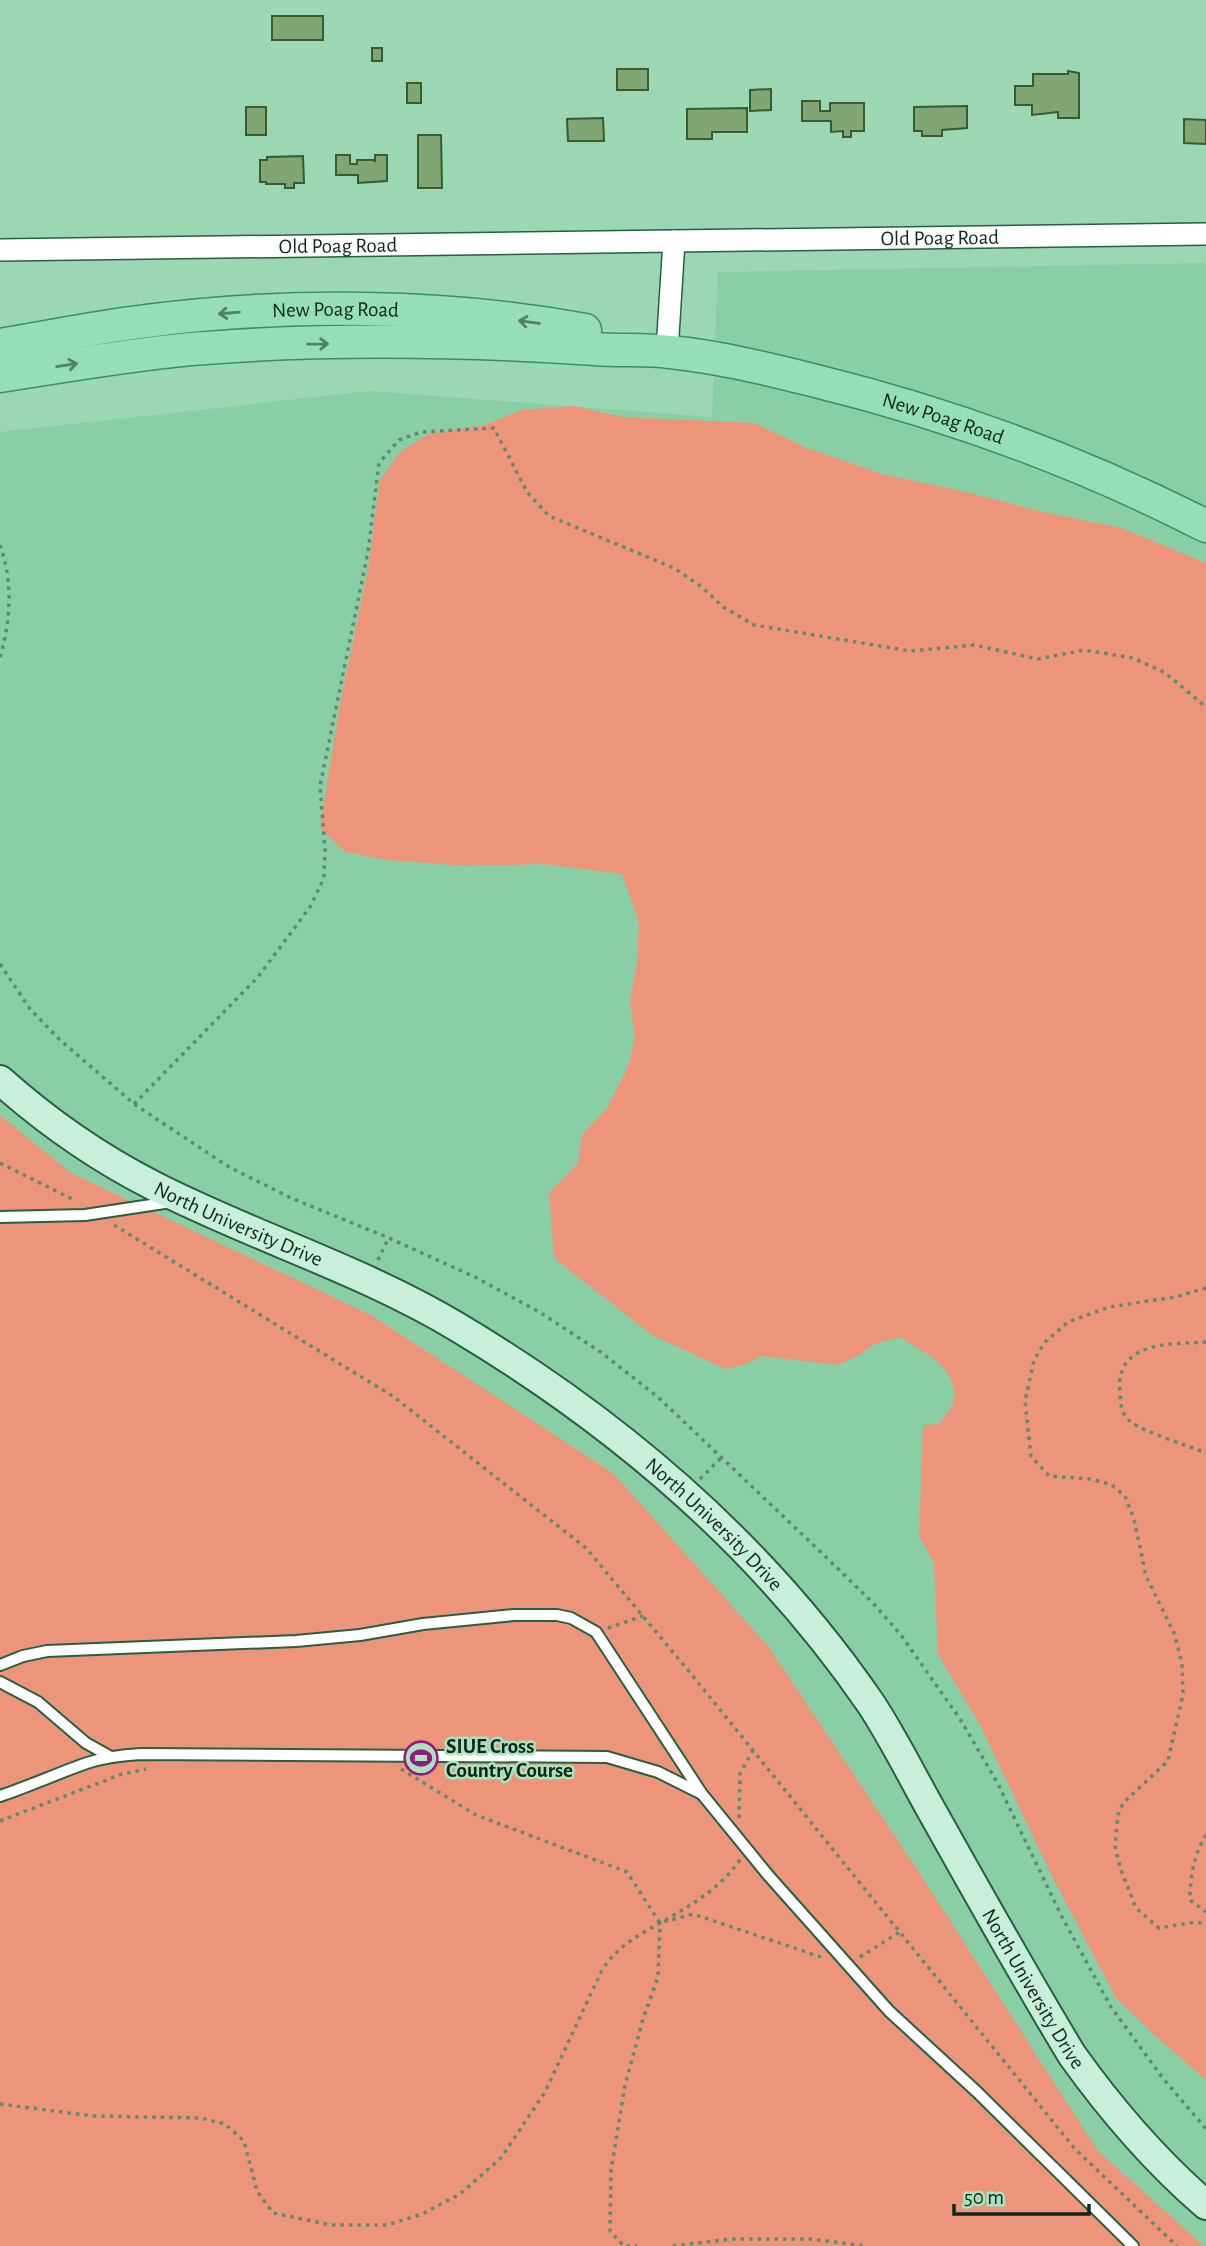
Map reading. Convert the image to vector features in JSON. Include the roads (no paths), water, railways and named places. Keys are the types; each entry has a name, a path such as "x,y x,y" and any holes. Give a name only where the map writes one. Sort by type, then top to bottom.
{"main road":[{"name":"New Poag Road","path":"0,345 148,321 234,312 380,309 573,327 624,337 667,351 772,370 853,390 946,418 1098,476 1206,526"},
{"name":"New Poag Road","path":"0,376 96,360 192,349 288,345 427,342 667,351"},
{"name":"North University Drive","path":"0,1080 38,1113 152,1185 368,1281 456,1326 523,1367 576,1404 686,1492 766,1572 873,1707 1072,2055 1105,2102 1143,2145 1206,2205"}],"street":[{"name":"Old Poag Road","path":"0,250 1206,234"},
{"path":"667,351 674,242"}],"lane":[{"path":"0,1217 85,1215 184,1200"},
{"path":"0,1665 47,1651 296,1642 360,1635 423,1623 514,1615 557,1615 571,1618 596,1632 702,1794 847,1965 889,2011 976,2091 1133,2246"},
{"path":"0,1682 38,1702 86,1743 111,1756"},
{"path":"0,1796 88,1762 111,1756 141,1754 607,1756 658,1772 702,1794"}],"place":[{"name":"SIUE Cross Country Course","path":"421,1758"}]}
